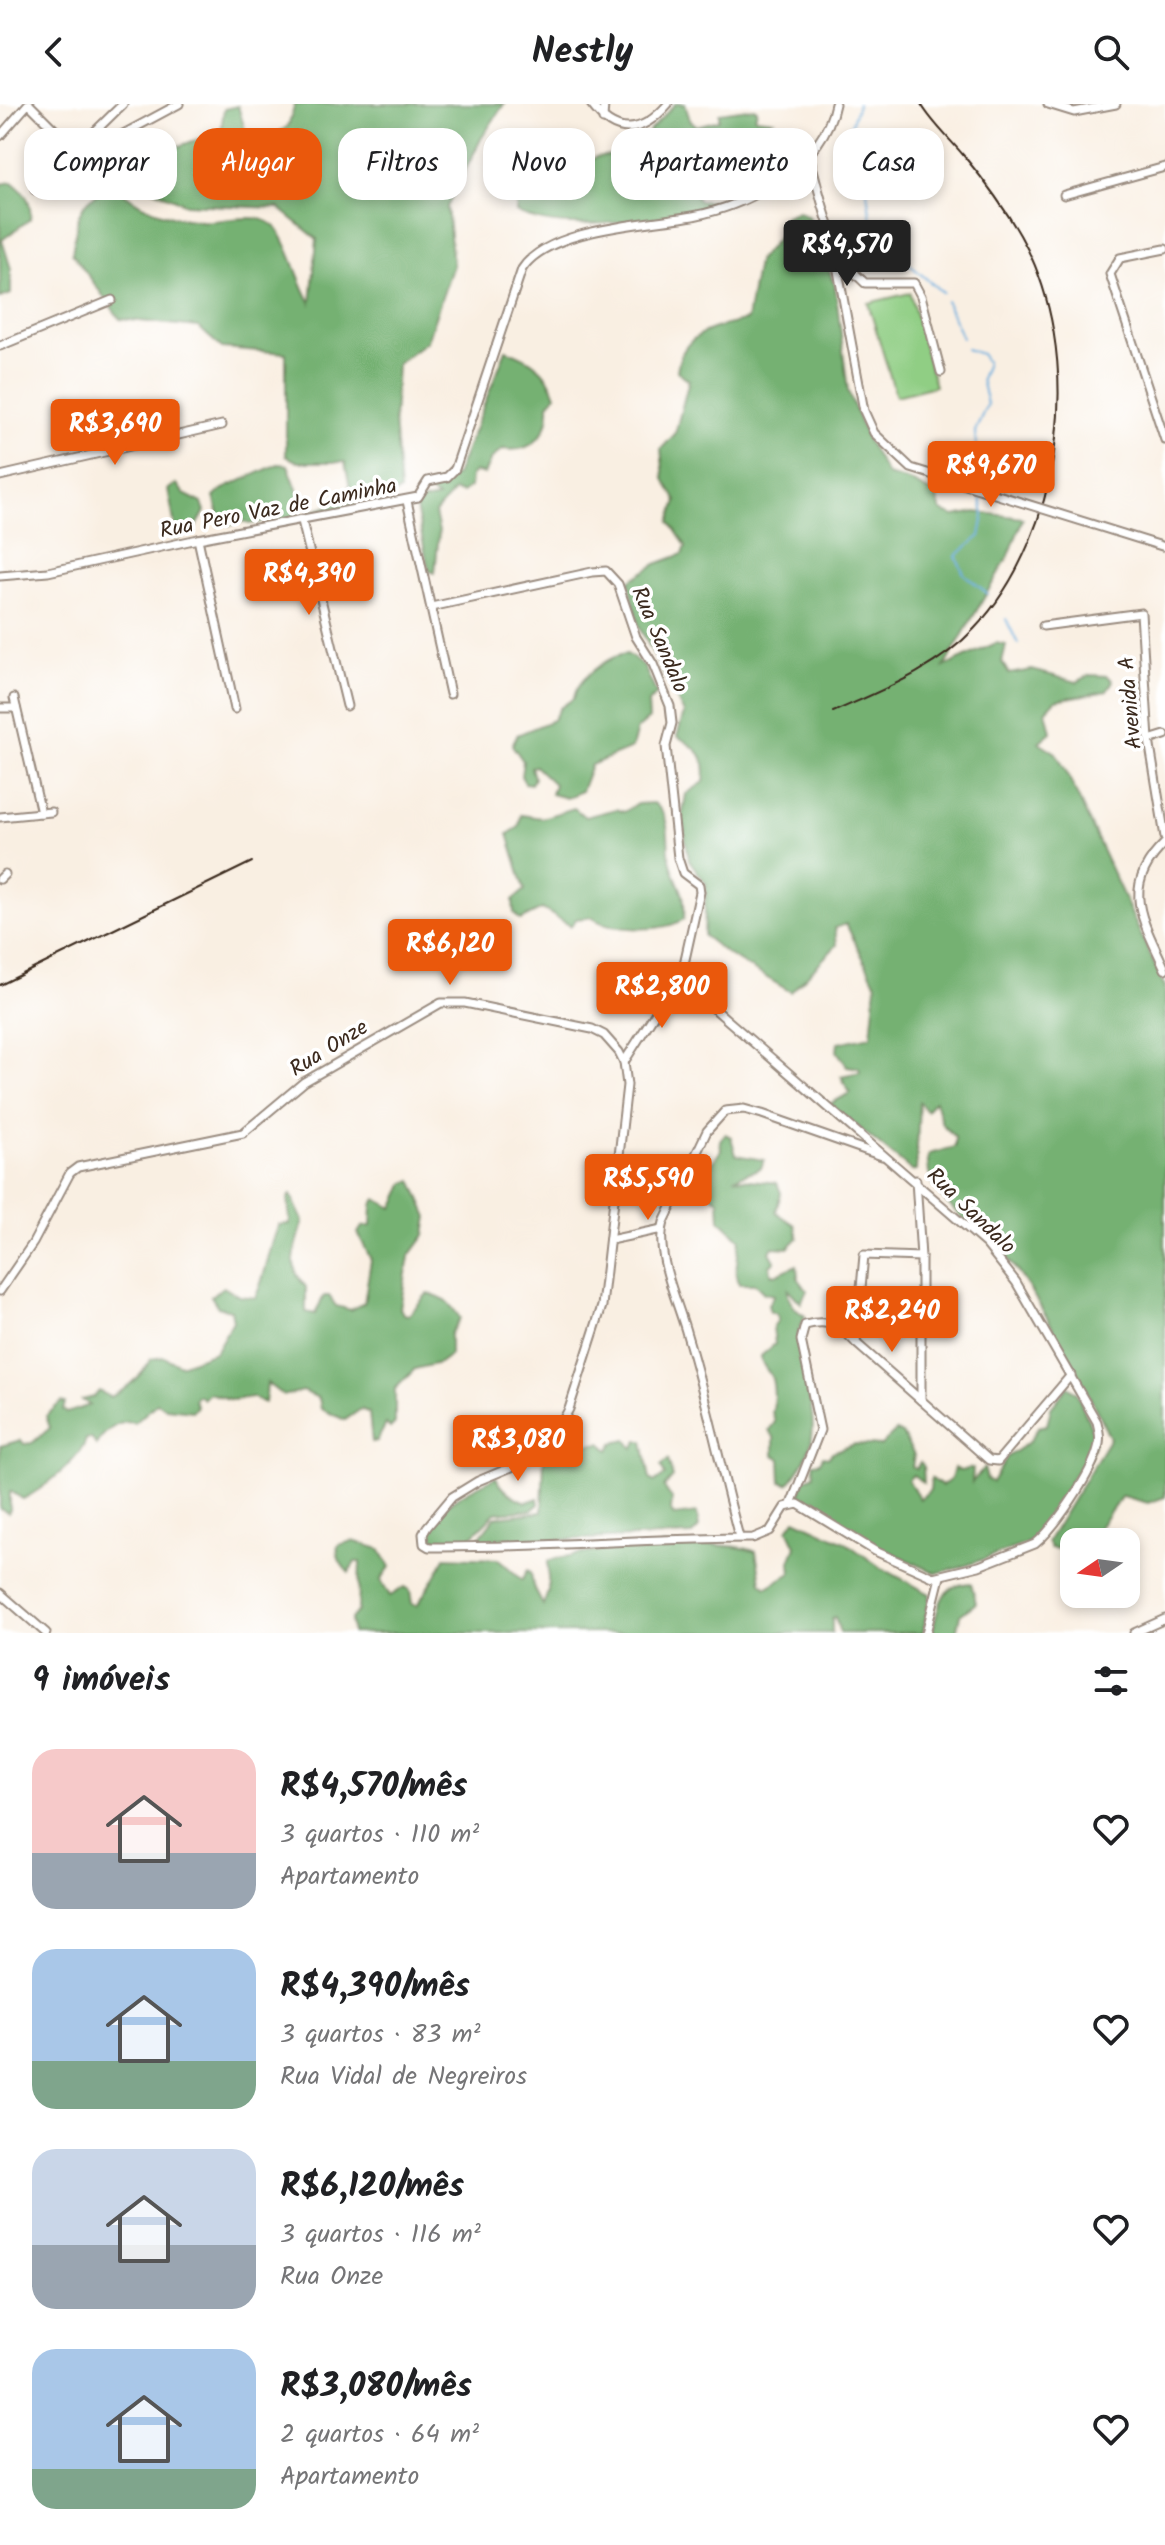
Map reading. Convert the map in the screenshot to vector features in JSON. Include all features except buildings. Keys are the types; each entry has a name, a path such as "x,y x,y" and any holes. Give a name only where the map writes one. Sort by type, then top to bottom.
{"street":[{"path":"0,136 29,104 53,128"},
{"path":"99,128 123,104"},
{"path":"134,128 179,104"},
{"path":"591,104 603,119 621,127 641,127 653,121 668,104"},
{"path":"603,119 604,104"},
{"name":"Rua Pero Vaz de Caminha","path":"817,143 828,127 835,104"},
{"path":"1048,104 1074,112 1116,104"},
{"path":"1064,195 1165,167"},
{"path":"817,181 830,224 864,411 874,433 911,468 1165,547"},
{"name":"Rua Pero Vaz de Caminha","path":"0,576 48,572 198,539 407,501 421,495 428,481 447,477 455,469 522,269 529,258 575,238 707,212 735,200"},
{"path":"830,224 850,268 865,283 907,281 917,287 941,372"},
{"path":"1165,249 1120,258 1110,274 1165,440"},
{"path":"0,346 112,300"},
{"path":"0,476 222,425"},
{"path":"407,501 450,694"},
{"path":"302,521 347,706"},
{"path":"198,539 235,709"},
{"name":"Rua Sandalo","path":"431,607 592,572 606,571 614,577 636,637 659,676 673,718 666,746 678,858 683,873 699,885 700,892 682,973 702,998 916,1180 1000,1259 1071,1375 1100,1434 1096,1455 1083,1479 1044,1537 1035,1544 940,1577"},
{"name":"Avenida A","path":"1043,626 1141,613 1149,740 1165,840"},
{"path":"14,698 41,813"},
{"path":"0,708 16,708"},
{"path":"1149,740 1165,735"},
{"path":"0,817 51,812"},
{"path":"1165,840 1142,869 1138,884 1142,917 1165,969"},
{"path":"702,998 672,996 663,1001 624,1062 627,1085 602,1306 569,1409 554,1437 538,1456 478,1481 452,1497 423,1534 424,1544 429,1547 764,1535 791,1504 820,1430 801,1340 805,1325 820,1322 838,1324 989,1460 998,1461 1071,1375"},
{"name":"Rua Onze","path":"0,1291 33,1243 70,1173 78,1167 243,1133 304,1082 441,1003 465,1003 592,1029 604,1035 624,1062"},
{"path":"739,1537 688,1335 673,1294 662,1229 707,1131 725,1111 744,1109 762,1114 888,1158"},
{"path":"916,1180 921,1257 921,1400"},
{"path":"610,1240 662,1229"},
{"path":"856,1343 864,1255 921,1257"},
{"path":"791,1504 806,1507 910,1569 940,1577 926,1633"},
{"path":"0,1593 46,1633"},
{"path":"1134,1633 1165,1619"}],"green space":[{"path":"295,104 504,104 488,128 483,128 483,136 467,167 467,128 338,128 338,200 450,200 447,207 453,265 427,341 397,364 394,421 400,491 382,501 312,515 310,512 352,498 345,462 298,462 286,456 286,353 222,348 198,327 120,319 72,253 78,218 90,200 134,200 155,211 201,221 263,220 271,223 283,238 311,303 317,239 279,208 186,204 177,200 177,147 193,141 193,200 322,200 322,128 285,128"},
{"path":"675,104 685,104 690,120 697,126 719,120 719,113 754,108 757,110 755,118 773,120 760,128 652,128"},
{"path":"238,106 245,128 221,128 224,109"},
{"path":"610,155 611,200 718,202 716,206 671,216 614,223 559,223 516,212 518,200 595,200 595,158"},
{"path":"12,182 21,190 30,207 30,219 2,240 11,269 11,294 0,298 0,184"},
{"path":"798,211 809,217 835,286 848,391 867,440 887,475 909,481 936,495 941,511 954,516 976,512 1023,518 1010,553 944,667 996,643 1006,645 1002,662 1009,674 1032,670 1077,682 1090,675 1108,676 1113,681 1107,691 1056,700 1046,711 1051,732 1039,742 1056,753 1066,771 1165,987 1165,1497 1148,1503 1122,1496 1098,1528 1060,1528 1060,1549 1050,1548 1047,1542 1110,1438 1032,1292 1002,1252 952,1209 933,1183 928,1169 929,1154 955,1147 955,1137 942,1124 935,1101 926,1111 919,1102 916,1171 912,1171 830,1104 850,1093 841,1076 860,1072 859,1068 847,1066 837,1051 838,1043 871,1036 876,984 846,924 835,928 837,945 791,992 727,954 704,936 706,883 689,860 682,817 686,794 704,782 703,759 696,749 677,736 684,713 639,627 629,581 656,564 683,554 686,546 670,522 677,501 664,479 661,449 675,434 689,380 677,371 680,358 685,348 702,334 747,320 757,262 781,234 784,217"},
{"path":"910,293 935,386 896,396 868,303"},
{"path":"506,350 537,366 548,378 556,395 549,404 547,424 531,445 513,450 503,449 491,459 484,474 475,472 471,476 470,487 462,493 454,491 435,513 439,532 435,573 429,571 416,508 423,501 438,498 427,490 456,475"},
{"path":"278,464 288,465 301,500 300,513 292,518 249,524 243,521 230,525 221,521 214,497 223,489"},
{"path":"177,484 184,494 202,503 205,511 193,530 172,539 167,533 175,527 168,489"},
{"path":"627,654 643,665 657,694 648,703 649,719 637,729 632,748 591,765 581,791 566,798 551,794 554,784 535,766 531,767 534,778 531,784 525,783 521,776 523,761 512,745 517,735 553,720 560,708 574,698 587,676 612,659"},
{"path":"654,803 667,823 669,855 683,894 684,919 663,927 637,928 611,925 591,917 576,919 571,926 542,909 520,920 514,913 513,900 525,890 508,834 519,827 521,815 542,818 574,808 585,817 616,809 624,812 637,804"},
{"path":"725,1134 731,1137 736,1155 764,1160 761,1168 734,1178 777,1183 781,1193 776,1212 795,1225 798,1238 788,1248 773,1247 770,1252 775,1261 770,1265 771,1273 775,1275 797,1265 798,1278 807,1290 801,1303 788,1289 788,1293 792,1304 805,1316 798,1334 813,1432 802,1465 788,1484 781,1482 780,1459 774,1455 774,1437 769,1430 775,1422 772,1412 773,1387 761,1356 775,1344 773,1327 778,1320 768,1305 774,1295 764,1293 755,1284 739,1284 736,1271 740,1239 720,1220 719,1200 704,1191 704,1176 721,1150 720,1140"},
{"path":"412,1180 428,1217 425,1235 409,1257 400,1308 403,1314 409,1315 427,1294 433,1295 446,1302 460,1318 450,1334 450,1355 439,1363 415,1369 395,1389 395,1423 390,1428 386,1424 377,1441 372,1442 369,1413 361,1409 345,1420 321,1409 319,1398 302,1391 283,1396 267,1383 265,1403 252,1397 232,1400 209,1393 203,1399 199,1395 194,1399 197,1406 193,1411 166,1408 157,1403 135,1423 123,1423 112,1428 96,1445 91,1438 86,1439 77,1456 50,1481 23,1499 10,1491 10,1510 8,1513 0,1509 0,1446 21,1440 24,1444 32,1443 50,1428 46,1416 61,1402 65,1403 63,1410 67,1413 90,1405 82,1400 94,1397 99,1391 110,1397 134,1381 151,1359 164,1357 180,1365 215,1352 233,1321 231,1310 218,1307 211,1296 223,1287 239,1296 255,1298 279,1225 290,1224 288,1199 291,1195 303,1221 294,1263 299,1279 306,1287 306,1312 315,1314 324,1296 329,1296 336,1306 351,1310 364,1303 371,1260 358,1233 362,1227 371,1226 372,1205 376,1199 393,1208 405,1183"},
{"path":"1068,1386 1077,1393 1093,1431 1094,1444 1090,1457 1071,1478 1064,1498 1031,1542 936,1573 879,1547 799,1496 804,1480 814,1475 813,1463 820,1462 823,1456 829,1457 832,1452 855,1444 880,1446 896,1431 902,1434 914,1455 912,1467 916,1469 920,1462 923,1465 924,1483 913,1475 908,1480 920,1499 930,1490 931,1478 942,1486 951,1479 954,1468 960,1471 973,1468 972,1482 984,1468 987,1479 992,1482 1007,1457 1030,1441 1038,1427 1047,1425 1051,1408"},
{"path":"627,1440 633,1448 638,1441 643,1441 650,1479 655,1482 665,1475 661,1466 668,1460 673,1477 664,1487 672,1499 671,1511 674,1516 697,1513 699,1528 692,1535 475,1543 495,1517 542,1512 544,1459 560,1441 574,1451 579,1446 601,1443 609,1450 613,1443"},
{"path":"496,1477 512,1495 527,1502 538,1498 539,1504 532,1510 495,1513 467,1541 429,1539 431,1528 443,1508"},
{"path":"795,1519 845,1542 880,1567 930,1594 923,1633 840,1633 835,1617 832,1618 832,1633 352,1633 351,1619 358,1611 360,1562 355,1562 349,1573 341,1564 338,1554 338,1545 353,1541 380,1549 390,1567 381,1580 390,1596 405,1587 410,1590 412,1604 417,1606 445,1557 499,1559 522,1580 528,1570 531,1572 533,1586 543,1605 548,1592 548,1561 591,1552 654,1546 715,1545 756,1552 761,1582 767,1587 791,1573 790,1561 796,1546 788,1529"},
{"path":"971,1583 976,1603 960,1615 956,1633 932,1633 946,1593 952,1588"}],"waterway":[{"path":"858,104 842,152 856,171 860,188 864,187 867,191 872,228 887,249 904,259"},
{"path":"909,264 943,293"},
{"path":"946,301 962,338"},
{"path":"966,349 981,354 987,363 981,379 987,404 975,431 979,487"},
{"path":"980,493 984,515 980,536 956,556 964,574 988,594"},
{"path":"1006,619 1018,644"}],"railway":[{"path":"833,712 926,667 974,629 1005,589 1029,543 1046,492 1056,439 1058,385 1053,332 1041,281 1020,235 1001,204 921,104"},
{"path":"0,985 252,862"}]}
